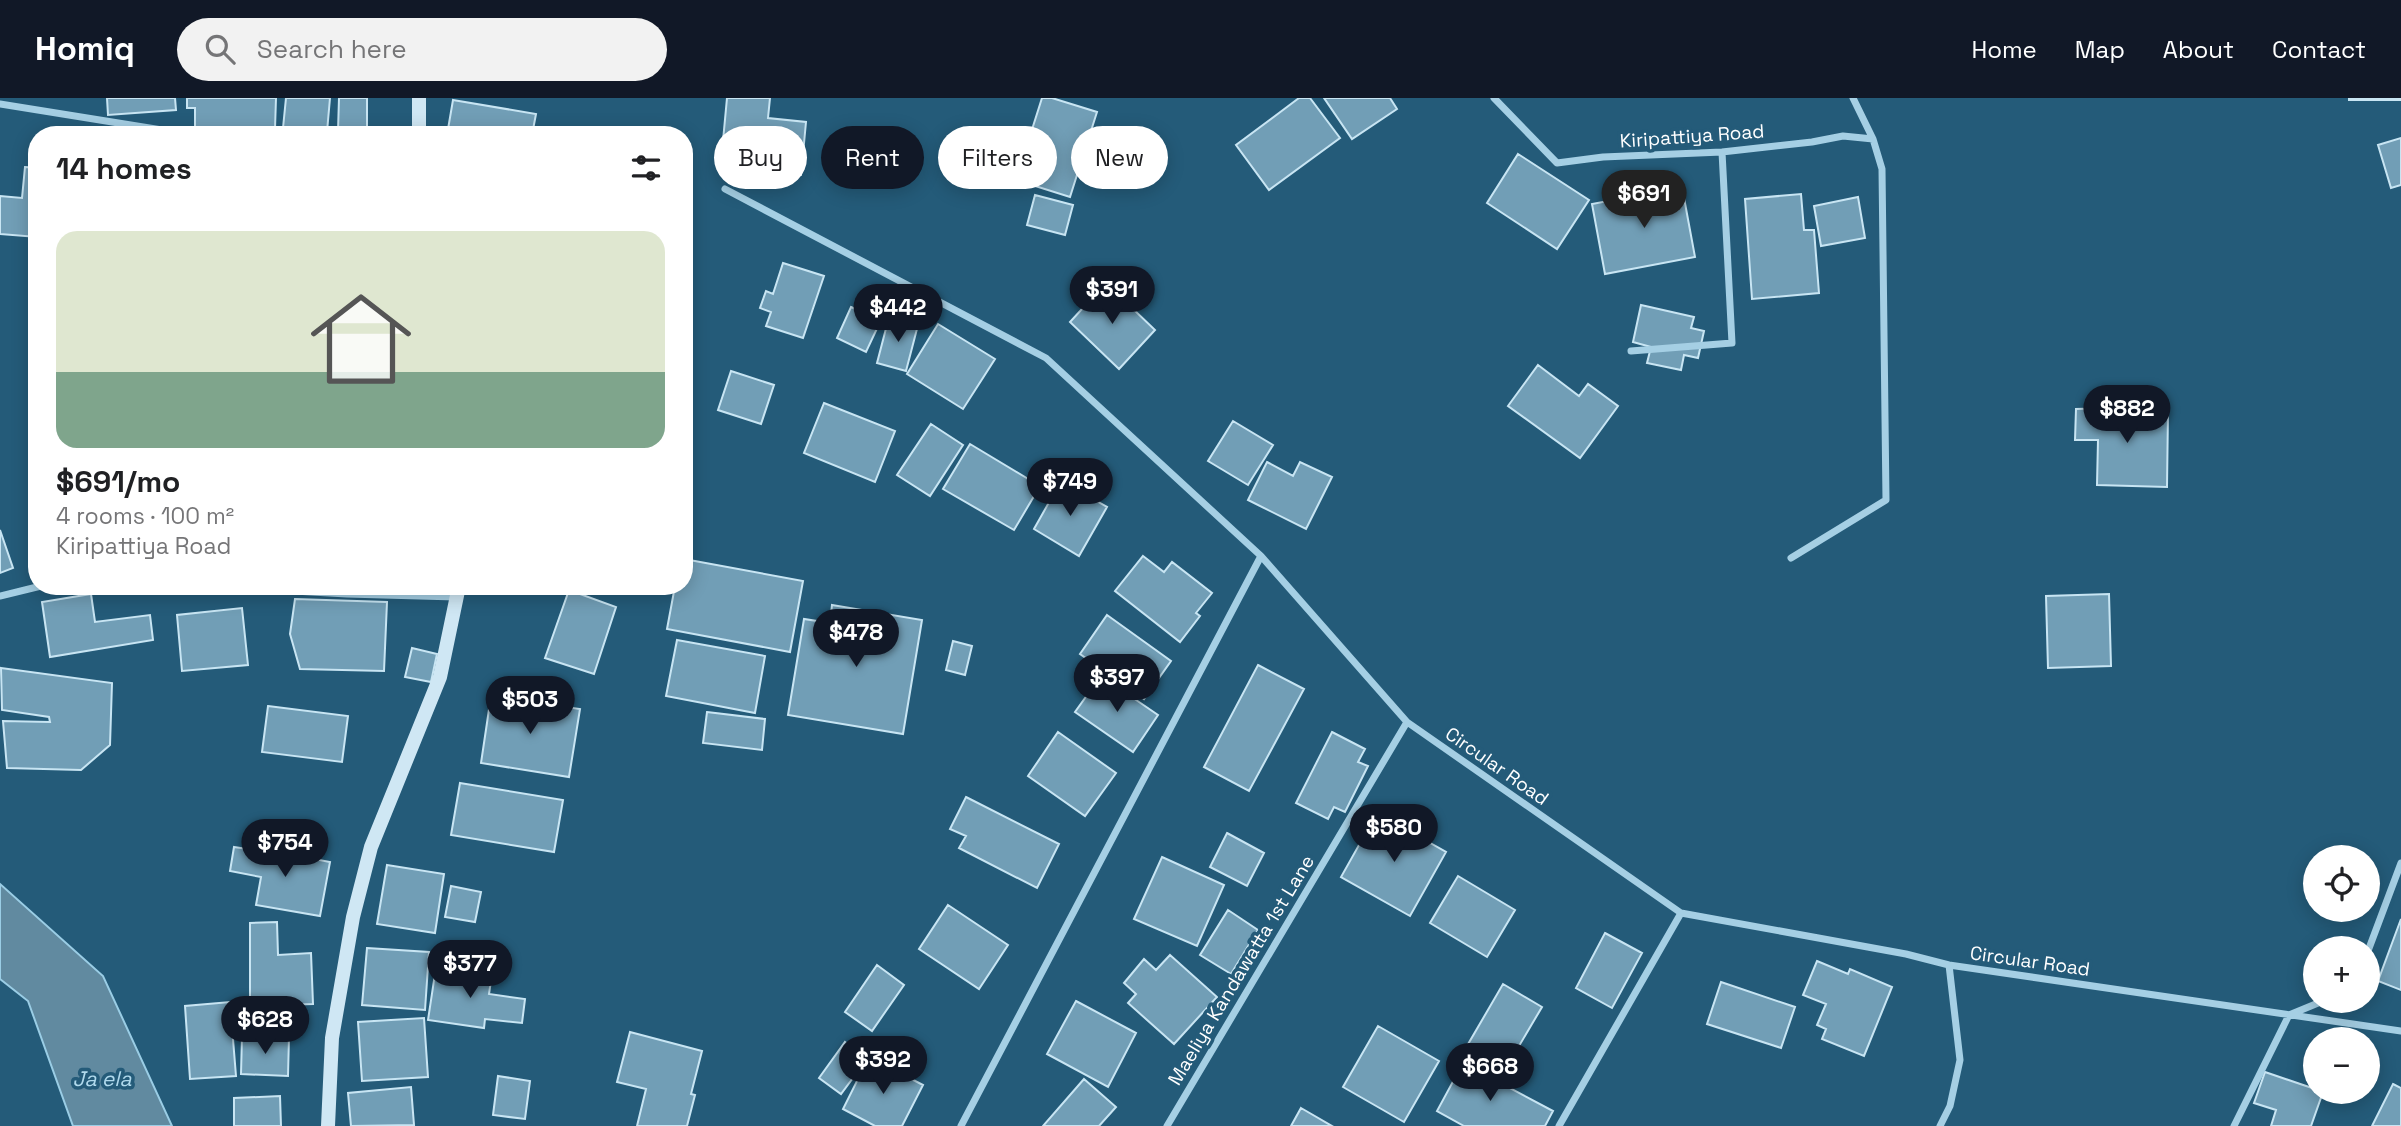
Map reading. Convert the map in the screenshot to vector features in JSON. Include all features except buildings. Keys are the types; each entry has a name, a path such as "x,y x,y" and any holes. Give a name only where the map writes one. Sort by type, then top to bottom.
{"main road":[{"path":"419,98 419,126"},
{"path":"328,1126 332,1038 353,916 371,847 440,677 457,595"}],"street":[{"name":"Kiripattiya Road","path":"1494,98 1557,163 1722,152 1843,136 1873,139"},
{"path":"1791,558 1886,500 1882,169 1873,139 1853,98"},
{"path":"0,104 137,126"},
{"path":"1631,351 1731,343 1722,152"},
{"name":"Circular Road","path":"725,189 1046,358 1261,556 1407,722 1681,913 1906,954 1949,965 2401,1031"},
{"path":"961,1126 1261,556"},
{"path":"0,596 28,589"},
{"name":"Maeliya Kandawatta 1st Lane","path":"1167,1126 1407,722"},
{"path":"2374,936 2401,863"},
{"path":"1559,1126 1681,913"},
{"path":"1940,1126 1950,1106 1960,1060 1949,965"},
{"path":"2234,1126 2289,1015 2303,1009"}],"water":[{"name":"Ja ela","path":"0,884 103,976 172,1126 73,1126 28,1001 0,979"}]}
